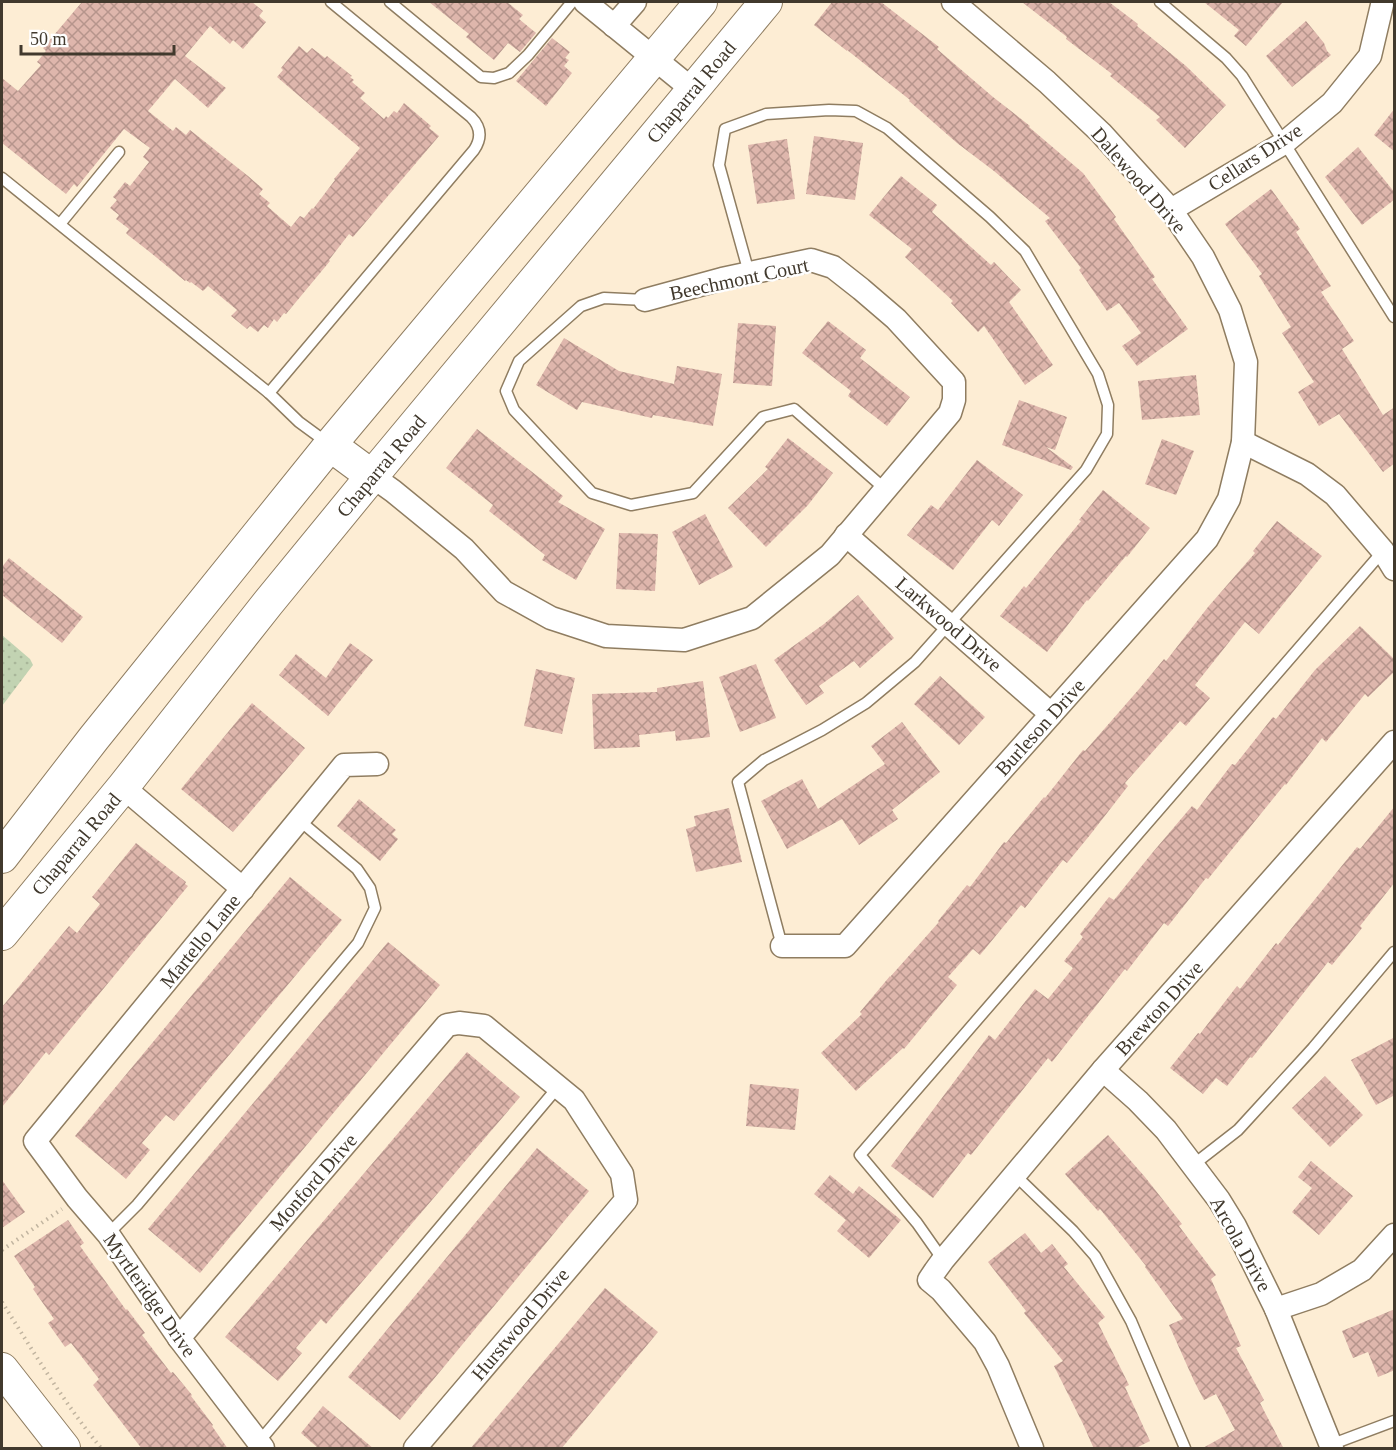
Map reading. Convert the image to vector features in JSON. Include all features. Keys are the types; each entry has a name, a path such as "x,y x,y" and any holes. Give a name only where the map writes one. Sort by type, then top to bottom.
{"main road":[{"path":"2,857 94,738 330,445 701,2"},
{"name":"Chaparral Road","path":"2,934 372,476 766,2"},
{"path":"330,445 372,476"},
{"path":"2,1369 64,1449"}],"street":[{"path":"585,2 693,90"},
{"path":"614,26 634,2"},
{"name":"Dalewood Drive","path":"953,2 1055,89 1101,133 1171,210 1203,257 1230,310 1246,362 1243,442"},
{"name":"Cellars Drive","path":"1171,210 1284,143 1332,103 1370,56 1382,5"},
{"name":"Beechmont Court","path":"372,476 464,549 504,592 552,618 606,636 684,640 752,618 830,555 950,413 954,400 954,382 896,319 833,267 811,260 722,279 645,300"},
{"path":"1243,442 1307,474 1335,495 1389,560"},
{"name":"Burleson Drive","path":"782,946 845,946 1207,538 1228,499 1243,442"},
{"name":"Larkwood Drive","path":"846,535 1051,714"},
{"name":"Brewton Drive","path":"1032,1449 998,1366 985,1342 941,1290 929,1280 943,1260 1103,1070 1395,742"},
{"name":"Martello Lane","path":"35,1141 344,765 377,764"},
{"path":"123,787 243,889"},
{"name":"Monford Drive","path":"179,1338 447,1025 459,1023 484,1026 558,1087"},
{"name":"Arcola Drive","path":"1103,1070 1166,1130 1219,1200 1235,1226 1276,1309 1331,1447"},
{"name":"Hurstwood Drive","path":"415,1449 626,1200 622,1174 574,1100 558,1087"},
{"name":"Myrtleridge Drive","path":"35,1141 77,1198 108,1234 179,1338 261,1446"},
{"path":"1276,1309 1321,1294 1362,1270 1395,1235"}],"lane":[{"path":"269,393 474,150 480,136 479,129 471,117 331,2"},
{"path":"390,2 481,77 494,78 509,73 528,55 572,2"},
{"path":"1160,2 1226,58 1242,76 1395,317"},
{"path":"749,273 719,165 725,129 766,114 829,110 856,111 887,128 990,217 1025,251 1098,374 1108,405 1107,434 1086,470 915,662 866,703 822,730 764,760 738,782 782,946"},
{"path":"60,224 119,152"},
{"path":"2,178 269,393 299,422 330,445"},
{"path":"645,300 604,298 581,306 519,361 506,391 514,410 592,493 631,505 693,493 763,417 794,410 885,489"},
{"path":"943,1260 917,1223 860,1155 1389,560"},
{"path":"108,1234 137,1205 358,943 375,908 370,888 357,869 299,820"},
{"path":"1193,1165 1238,1130 1395,952"},
{"path":"261,1446 558,1087"},
{"path":"1015,1175 1073,1231 1095,1256 1131,1321 1185,1449"},
{"path":"1331,1447 1395,1421"}],"path":[{"path":"2,1250 77,1198"},
{"path":"2,1302 101,1449"}],"green space":[{"path":"2,635 30,659 33,665 2,706"}],"building":[{"path":"82,2 252,2 263,11 259,16 266,22 243,49 233,40 230,44 210,26 185,56 226,88 208,108 175,79 148,111 173,131 176,127 186,135 190,130 248,176 263,189 259,194 270,203 267,206 291,227 300,216 304,218 313,209 360,148 277,77 283,70 281,68 299,46 307,53 312,48 325,58 327,56 352,76 350,77 354,80 352,82 365,93 360,98 384,119 394,111 397,113 404,103 439,136 353,237 349,234 286,314 284,313 277,322 274,319 268,328 264,325 258,332 250,326 247,329 231,316 237,310 208,286 203,291 191,282 185,281 128,235 126,233 129,229 116,219 119,215 110,208 117,200 113,197 125,182 130,186 149,162 143,157 150,148 124,129 77,187 74,184 66,194 2,143 2,78 18,91 41,65 37,62 46,51 43,48"},
{"path":"429,2 507,2 523,15 519,19 536,33 520,52 508,43 494,60 466,37 469,34"},
{"path":"832,2 881,2 939,47 937,49 1083,173 1116,217 1114,219 1155,277 1152,279 1188,329 1137,366 1122,346 1141,333 1119,303 1107,311 1079,270 1081,268 1045,221 1050,218 957,143 910,100 814,25"},
{"path":"1022,2 1109,2 1186,66 1226,105 1185,148 1156,120 1160,117 1110,76 1112,74"},
{"path":"1204,2 1283,2 1246,46 1234,36 1239,30"},
{"path":"1306,21 1331,55 1292,87 1266,56"},
{"path":"552,38 570,52 565,58 569,60 564,66 572,73 546,106 516,81"},
{"path":"1395,108 1395,152 1374,135"},
{"path":"814,136 863,143 855,200 806,194"},
{"path":"787,139 795,199 757,204 748,145"},
{"path":"1358,147 1395,193 1395,199 1362,225 1325,177"},
{"path":"901,176 937,205 932,212 991,265 994,262 1021,290 1009,302 1053,365 1025,385 984,326 978,332 951,303 953,301 905,257 912,249 869,215"},
{"path":"1271,189 1300,229 1296,232 1331,286 1321,292 1354,341 1342,349 1383,415 1395,407 1395,463 1383,472 1339,414 1319,426 1298,392 1314,382 1282,333 1291,327 1259,276 1262,274 1225,224"},
{"path":"828,321 866,350 860,358 910,397 887,426 848,396 851,391 802,353"},
{"path":"738,323 776,326 772,386 733,383"},
{"path":"564,338 619,371 674,384 677,366 722,374 713,426 653,415 652,418 582,402 577,410 536,385"},
{"path":"1196,375 1200,415 1142,420 1138,381"},
{"path":"1019,400 1067,417 1055,450 1046,447 1073,467 1071,470 1002,445"},
{"path":"477,429 563,496 558,502 605,529 576,580 542,560 545,555 489,511 493,505 446,468"},
{"path":"788,438 833,473 808,505 766,547 728,508 768,469 765,467"},
{"path":"1162,439 1194,451 1176,495 1145,484"},
{"path":"977,460 1023,495 999,526 992,520 953,570 907,535 931,505 938,510"},
{"path":"1103,490 1150,528 1087,600 1047,652 1000,616 1081,521 1079,520"},
{"path":"705,514 733,567 699,585 672,532"},
{"path":"1277,521 1322,556 1259,634 1245,622 1195,685 1210,698 1186,726 1180,721 1125,783 1128,786 1090,835 1067,863 1063,860 1025,908 1021,905 980,955 973,949 948,977 957,985 904,1049 856,1091 821,1053 862,1014 860,1012 890,976 939,922 967,885 970,887 1004,842 1006,843 1045,798 1083,750 1085,751 1164,659 1166,661 1208,607 1255,553 1253,551"},
{"path":"619,533 658,534 655,591 616,589"},
{"path":"9,558 83,617 62,643 2,595 2,567"},
{"path":"858,595 894,638 860,668 854,661 819,686 824,693 806,705 774,660 824,624"},
{"path":"1360,626 1395,660 1395,671 1368,697 1365,694 1326,742 1322,738 1208,879 1206,878 1168,926 1164,923 1052,1062 1048,1058 971,1155 968,1153 933,1198 891,1166 989,1035 995,1040 1035,989 1048,999 1073,968 1064,961 1083,937 1080,934 1109,897 1114,900 1192,806 1197,810 1232,764 1235,765 1273,717 1276,719 1315,670"},
{"path":"350,643 373,660 328,716 279,675 296,654 326,678"},
{"path":"756,664 776,718 740,732 719,677"},
{"path":"536,669 575,678 562,734 524,726"},
{"path":"940,676 985,717 959,745 914,704"},
{"path":"703,681 710,737 676,741 675,731 639,735 640,747 594,749 592,694 657,692 657,688"},
{"path":"252,703 305,748 233,832 181,789"},
{"path":"902,722 940,772 892,810 898,819 859,845 842,819 787,849 761,801 802,779 818,809 885,764 871,746"},
{"path":"359,799 396,830 392,834 398,839 380,861 337,826"},
{"path":"1395,806 1395,882 1332,965 1328,962 1227,1086 1216,1078 1203,1094 1170,1068 1237,986 1240,989 1357,847 1360,849"},
{"path":"729,808 742,862 696,872 686,829 696,826 694,816"},
{"path":"136,843 186,882 188,886 49,1055 46,1052 2,1107 2,1007 69,926 77,933 100,904 92,897"},
{"path":"290,877 342,920 174,1121 166,1115 142,1143 150,1150 126,1179 75,1136"},
{"path":"388,942 440,985 200,1273 148,1229"},
{"path":"1395,1037 1395,1095 1376,1105 1351,1060"},
{"path":"467,1052 520,1097 326,1324 321,1319 296,1348 302,1353 278,1381 225,1337"},
{"path":"1325,1076 1363,1115 1330,1147 1292,1108"},
{"path":"750,1084 799,1089 795,1130 746,1126"},
{"path":"1108,1135 1182,1224 1179,1226 1216,1275 1211,1279 1241,1346 1236,1348 1264,1400 1260,1403 1284,1449 1201,1449 1235,1430 1216,1394 1204,1400 1194,1381 1169,1325 1183,1319 1146,1266 1100,1209 1098,1211 1065,1174"},
{"path":"537,1148 589,1191 400,1420 348,1377"},
{"path":"1311,1161 1353,1196 1319,1235 1292,1212 1312,1188 1298,1177"},
{"path":"830,1175 853,1194 859,1186 901,1220 869,1258 837,1231 846,1220 814,1194"},
{"path":"2,1180 25,1212 2,1228"},
{"path":"68,1220 84,1243 80,1246 145,1333 142,1335 171,1373 173,1372 192,1395 228,1449 142,1449 93,1385 99,1379 71,1343 65,1347 48,1323 54,1319 14,1256"},
{"path":"1025,1233 1041,1253 1052,1244 1068,1264 1064,1267 1105,1317 1098,1323 1129,1385 1125,1387 1150,1441 1134,1449 1094,1449 1054,1366 1063,1361 1024,1313 1026,1311 988,1262"},
{"path":"605,1288 658,1332 561,1449 470,1449"},
{"path":"1395,1309 1395,1370 1378,1377 1368,1352 1353,1358 1342,1331"},
{"path":"323,1406 374,1449 319,1449 301,1433"}]}
